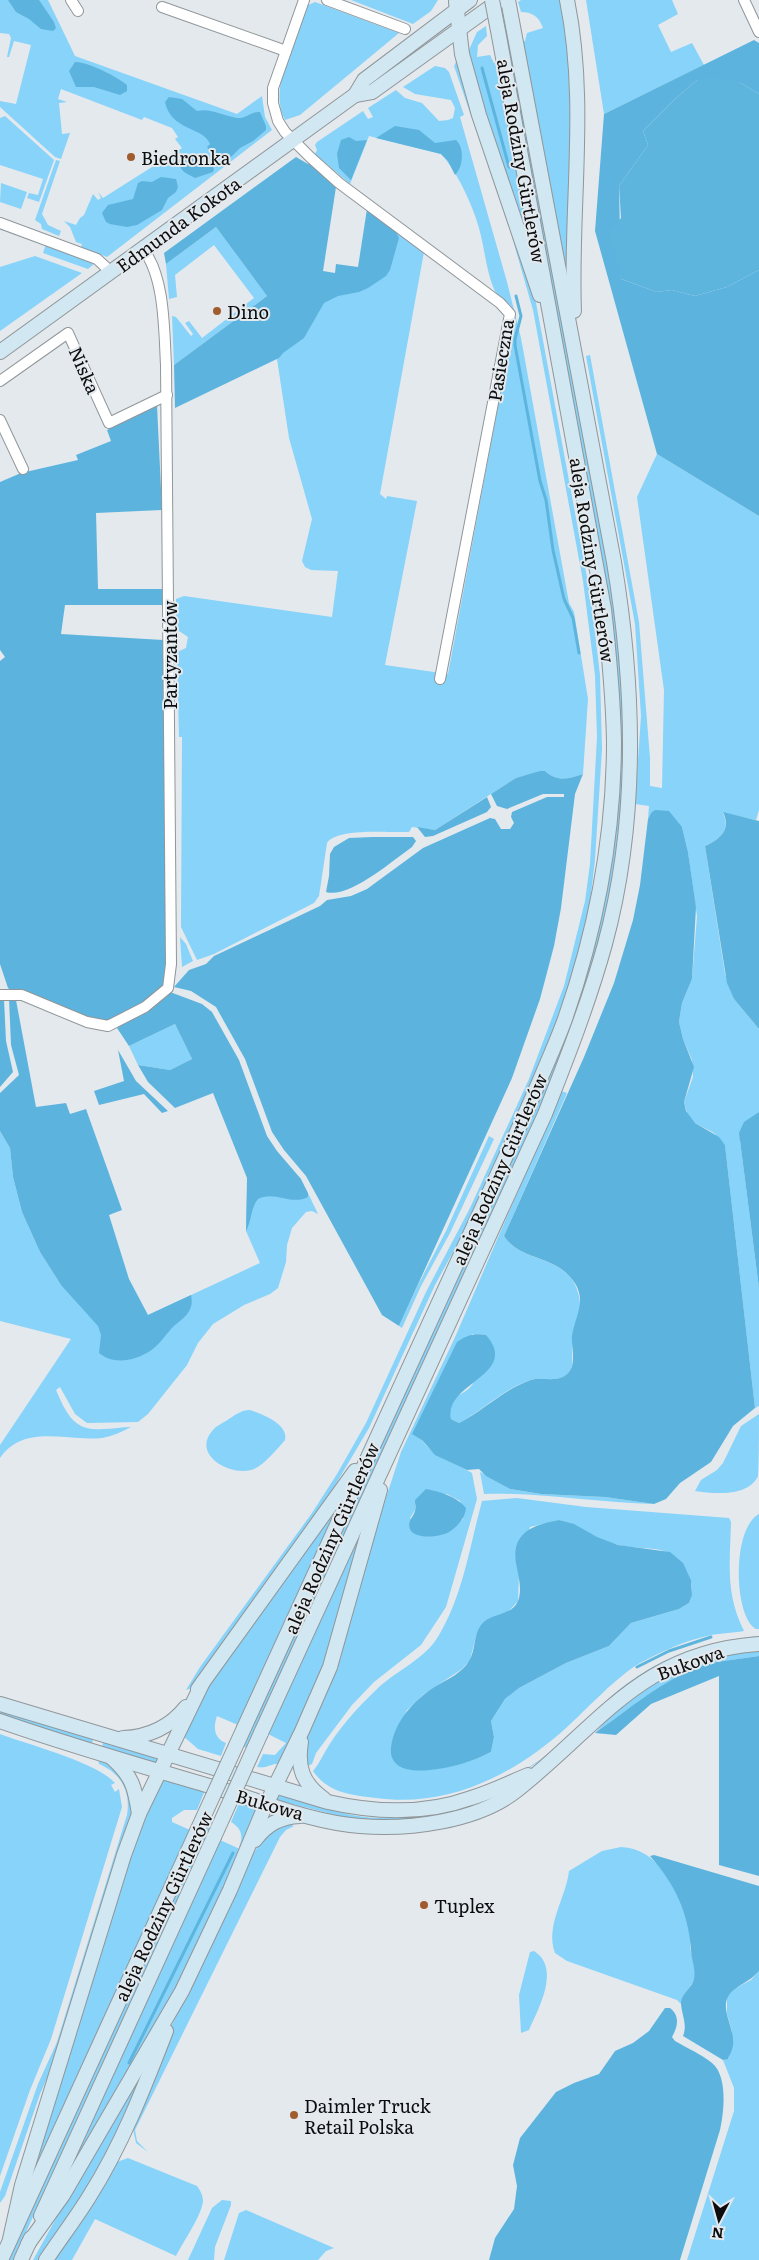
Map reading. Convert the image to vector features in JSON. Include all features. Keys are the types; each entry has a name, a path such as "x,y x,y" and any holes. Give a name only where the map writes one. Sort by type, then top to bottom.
{"main road":[{"name":"Edmunda Kokota","path":"0,352 355,95 364,80 456,5 470,0"},
{"name":"aleja Rodziny Gürtlerów","path":"1,2260 527,1110 565,1019 586,950 601,876 612,780 612,685 604,609 492,0"},
{"name":"Edmunda Kokota","path":"355,95 372,92 500,0"},
{"name":"aleja Rodziny Gürtlerów","path":"21,2260 544,1114 582,1023 606,942 620,876 627,814 631,742 630,684 614,562 508,0"},
{"path":"567,0 573,30 578,88 572,261 576,359"},
{"path":"456,5 462,54 478,115 556,343"},
{"path":"105,1736 132,1738 160,1730 180,1714 373,1446"},
{"path":"46,2260 89,2197 133,2115 182,1991 248,1851 266,1803 302,1731 338,1644 392,1446"},
{"name":"Bukowa","path":"0,1721 112,1757 317,1818 357,1826 388,1828 441,1822 476,1811 501,1800 515,1792 536,1772 558,1756 616,1701 652,1675 698,1655 720,1649 759,1644"},
{"path":"10,2239 22,2185 124,1855 139,1814 203,1682"},
{"name":"Bukowa","path":"0,1704 328,1802 360,1809 388,1812 422,1810 471,1799 536,1772"},
{"path":"302,1731 298,1758 302,1773 315,1793 328,1802"},
{"path":"112,1757 125,1770 135,1787 139,1814"},
{"path":"248,1851 259,1834 274,1822 290,1817 317,1818"},
{"path":"28,2244 63,2195 182,1991"}],"street":[{"path":"71,0 78,11"},
{"path":"293,140 278,122 273,103 273,88 304,0"},
{"path":"327,0 405,29"},
{"path":"744,0 759,32"},
{"path":"162,7 286,51"},
{"name":"Pasieczna","path":"293,140 339,182 492,297 510,314 440,679"},
{"path":"0,223 97,259 111,272"},
{"name":"Partyzantów","path":"0,995 22,994 56,1010 103,1026 112,1025 145,1007 168,988 170,982 167,395 165,340 159,285 153,266 143,249"},
{"name":"Niska","path":"0,381 68,333 109,423 167,395"},
{"path":"0,420 23,469"}],"shaded area":[{"path":"0,0 48,0 75,56 237,114 262,96 265,117 272,130 107,257 81,247 82,244 76,242 70,227 64,221 76,225 84,215 93,194 98,200 101,198 98,192 103,198 182,148 175,139 178,137 172,128 144,117 142,120 61,89 58,99 67,102 59,103 62,134 70,133 61,159 55,157 0,107 0,101 16,104 31,45 14,41 9,57 7,57 11,38 9,34 0,33"},
{"path":"8,0 39,0 56,28 53,31 41,29 29,19 16,12"},
{"path":"351,0 438,0 431,11 413,24"},
{"path":"521,0 561,0 566,21 571,82 568,283 522,42 525,41 527,33 543,28 535,16 521,12 518,2"},
{"path":"586,0 672,0 678,14 658,25 671,52 692,43 704,65 604,114"},
{"path":"315,2 399,33 300,115 285,120 281,108 281,79 290,48 306,6"},
{"path":"486,26 487,36 478,45 477,57 490,55 494,63 497,63 529,239 475,83 468,52 477,32"},
{"path":"510,38 603,534 622,666 624,777 613,875 602,930 583,998 546,1097 247,1748 244,1747 250,1730 531,1117 613,837 606,581 504,39"},
{"path":"754,40 759,43 759,94 741,83 697,80 643,131 648,145 619,186 621,279 657,292 672,290 695,296 727,287 759,270 759,516 657,454 595,231 604,114"},
{"path":"457,60 534,292 591,599 600,675 602,749 595,860 590,902 580,950 562,1010 544,1055 465,1230 435,1285 369,1428 324,1504 214,1655 189,1694 192,1688 186,1690 200,1667 312,1513 366,1423 426,1292 470,1208 529,1079 564,986 585,901 590,864 597,737 595,675 583,581 533,310 510,230 454,66"},
{"path":"75,62 102,70 117,78 127,85 127,91 120,95 94,87 76,87 69,71"},
{"path":"435,66 445,68 449,72 464,115 460,117 507,282 521,338 569,603 574,612 588,699 583,774 563,779 554,777 545,771 516,778 435,830 412,827 409,832 353,833 333,838 327,843 319,896 314,903 214,954 197,960 181,927 182,737 179,737 177,652 186,648 188,637 176,629 176,599 184,596 332,617 338,571 311,570 305,567 302,561 312,519 289,438 277,359 303,319 354,279 395,230 424,252 380,494 386,499 387,496 417,501 385,665 448,674 506,363 514,332 514,311 494,289 479,226 471,204 454,171 441,154 369,136 350,184 315,154 317,142 363,111 368,119 373,117 368,108 396,90 405,98 422,103 439,121 453,118 455,108 451,100 415,94 403,87"},
{"path":"716,77 741,83 759,94 759,270 727,287 695,296 672,290 657,292 621,279 609,232 621,218 619,186 648,145 643,131 697,80"},
{"path":"169,97 182,99 197,111 212,111 237,118 260,112 266,130 253,141 240,148 229,159 220,157 207,147 210,144 207,139 180,124 168,111 165,102"},
{"path":"5,116 54,160 39,202 27,198 29,193 38,195 43,179 0,165 0,118"},
{"path":"395,126 419,130 435,143 456,140 462,153 458,172 455,175 448,161 441,154 376,138"},
{"path":"349,137 356,141 367,140 351,180 339,168 337,154 341,140"},
{"path":"188,157 197,157 212,165 213,172 195,178 182,170 180,161"},
{"path":"296,157 308,164 311,162 336,187 323,271 335,273 336,264 358,267 367,209 395,230 399,238 390,270 386,276 368,288 359,292 338,296 324,303 304,338 279,358 175,408 174,365 267,296 216,227 166,264 164,253"},
{"path":"56,160 60,161 42,214 48,225 61,231 59,236 42,229 41,224 35,220"},
{"path":"161,177 176,179 178,187 176,192 168,198 162,210 137,225 127,227 106,222 102,213 108,205 133,199 138,183 142,181 152,182"},
{"path":"1,183 27,192 21,209 0,202"},
{"path":"216,227 267,296 174,365 172,316 176,317 191,336 193,334 185,323 189,321 202,338 254,298 214,245 175,275 177,297 169,299 166,264"},
{"path":"46,244 95,263 88,269 43,253"},
{"path":"35,256 82,273 0,331 0,267"},
{"path":"590,355 639,622 650,758 650,786 662,788 664,690 637,497 657,454 759,516 759,810 756,820 723,813 726,825 723,834 705,846 725,974 734,999 759,1029 759,1112 740,1141 759,1288 759,1406 755,1408 725,1145 714,1133 695,1123 688,1116 684,1102 693,1077 692,1060 683,1039 679,1022 682,1003 692,979 697,916 688,852 682,827 651,813 648,819 649,806 635,804 641,716 635,624 586,356"},
{"path":"157,405 162,510 96,513 98,589 163,589 162,605 65,605 61,634 163,640 170,873 168,988 112,1025 14,993 8,988 0,964 0,661 5,657 0,650 0,482 21,473 78,460 76,455 111,441 107,430"},
{"path":"545,771 554,777 563,779 583,774 575,794 561,908 554,946 540,999 512,1078 399,1326 382,1315 306,1176 284,1150 272,1132 245,1059 216,1007 191,991 174,987 189,970 206,964 214,956 320,906 327,900 351,896 367,889 423,848 490,818 495,819 501,829 510,829 514,823 511,817 512,812 547,797 564,797 564,794 543,794 507,809 497,806 491,794 516,778"},
{"path":"487,797 491,807 487,812 433,836 425,837 417,827 435,830"},
{"path":"655,810 669,811 682,827 688,852 696,907 692,979 682,1003 679,1022 683,1039 694,1067 684,1102 686,1111 695,1123 719,1137 725,1145 755,1408 733,1426 711,1462 680,1483 666,1499 654,1504 605,1497 541,1494 510,1489 486,1476 479,1469 467,1470 435,1455 422,1440 412,1434 457,1342 467,1336 474,1334 486,1335 494,1349 494,1360 479,1379 458,1396 452,1407 451,1419 459,1423 521,1384 535,1379 560,1378 571,1369 573,1361 572,1336 580,1300 576,1286 571,1278 555,1265 518,1249 510,1244 504,1236 584,1057 614,983 633,920 640,885 648,819"},
{"path":"723,812 759,821 759,1029 734,999 727,983 705,846 723,834 726,824"},
{"path":"413,837 416,841 412,847 358,885 335,893 326,892 330,854 334,847 349,838"},
{"path":"180,937 186,944 193,961 182,967"},
{"path":"170,992 202,1004 212,1012 239,1060 267,1136 301,1179 308,1193 308,1197 296,1200 270,1196 258,1199 246,1231 247,1178 213,1093 175,1108 148,1082 138,1065 170,1070 192,1059 175,1024 129,1046 117,1028"},
{"path":"9,998 16,1000 36,1107 66,1103 70,1114 86,1109 122,1210 109,1215 129,1279 148,1315 191,1295 191,1306 187,1315 171,1329 156,1347 138,1357 117,1360 105,1357 99,1353 101,1335 98,1326 61,1285 40,1252 22,1212 13,1177 10,1148 0,1131 0,1093 19,1075 11,1045"},
{"path":"0,999 4,999 6,1041 13,1072 0,1087"},
{"path":"175,1024 192,1059 170,1070 138,1065 129,1046"},
{"path":"118,1050 136,1081 168,1111 162,1113 144,1094 99,1105 94,1091 124,1081"},
{"path":"561,1091 567,1093 504,1236 510,1244 518,1249 563,1271 575,1284 580,1307 572,1342 570,1370 560,1378 535,1379 512,1388 459,1423 451,1419 451,1405 453,1400 466,1391 474,1382 480,1366 486,1335 472,1334 422,1440 438,1455 472,1473 477,1499 446,1607 421,1645 374,1682 352,1705 316,1753 312,1764 305,1767 305,1741 340,1660 376,1528 401,1452 456,1335","holes":["447,1494 460,1501 463,1519 446,1533 429,1536 410,1518 415,1510 415,1504"]},
{"path":"759,1112 759,1288 739,1133 744,1122"},
{"path":"0,1131 10,1148 13,1177 22,1212 40,1252 61,1285 148,1315 260,1263 246,1231 247,1193 308,1193 318,1214 312,1211 306,1212 292,1228 287,1245 286,1262 278,1288 270,1294 244,1305 213,1324 198,1343 187,1365 148,1414 138,1422 87,1423 75,1414 60,1387 56,1390 63,1406 78,1424 93,1429 131,1427 117,1434 102,1438 34,1437 10,1447 0,1458 0,1445 71,1339 0,1321"},
{"path":"489,1136 494,1139 450,1233 421,1286 402,1328 399,1326 446,1231"},
{"path":"250,1410 274,1420 283,1429 285,1440 267,1460 254,1469 245,1471 225,1467 210,1456 207,1448 207,1439 217,1426 240,1412"},
{"path":"759,1414 758,1476 753,1483 739,1491 712,1493 695,1491 701,1480 717,1470 723,1463 741,1426"},
{"path":"480,1472 510,1489 541,1494 605,1497 654,1504 527,1495 484,1494"},
{"path":"348,1486 238,1725 217,1716 215,1725 217,1735 226,1743 221,1756 198,1749 183,1736 199,1701 215,1674"},
{"path":"426,1489 443,1493 466,1508 460,1522 449,1532 434,1536 422,1536 417,1535 410,1529 410,1522 415,1510 415,1500"},
{"path":"517,1498 586,1507 729,1518 731,1522 731,1591 744,1631 712,1635 690,1641 640,1663 612,1685 546,1745 502,1773 478,1784 454,1793 429,1798 403,1800 358,1796 333,1788 313,1771 336,1735 355,1711 384,1683 426,1651 439,1635 460,1587 482,1501","holes":["559,1520 608,1542 657,1549 674,1556 681,1563 691,1581 692,1592 689,1603 679,1609 631,1623 609,1646 566,1663 519,1688 505,1699 491,1721 494,1737 491,1752 471,1761 450,1766 417,1770 406,1769 397,1730 407,1710 424,1694 462,1669 470,1660 476,1636 488,1619 508,1612 518,1601 519,1575 530,1527"]},
{"path":"369,1511 321,1676 281,1764 257,1767 263,1754 275,1755 286,1743 268,1734"},
{"path":"759,1514 759,1629 756,1629 749,1622 743,1609 739,1573 740,1554 744,1537 750,1523"},
{"path":"559,1520 574,1524 597,1537 618,1545 670,1552 683,1563 691,1580 692,1595 689,1603 679,1609 631,1623 609,1646 566,1663 519,1688 505,1699 491,1721 494,1737 491,1752 484,1756 469,1762 438,1769 416,1770 400,1766 393,1760 391,1751 393,1738 401,1720 413,1704 428,1691 463,1669 473,1652 478,1629 485,1621 511,1610 515,1606 520,1593 515,1556 519,1539 531,1528"},
{"path":"759,1636 747,1640 723,1642 704,1647 660,1665 627,1685 562,1743 542,1759 521,1773 498,1784 475,1794 426,1805 417,1805 446,1800 474,1792 502,1782 527,1768 549,1753 603,1703 626,1685 666,1660 711,1644 743,1638"},
{"path":"759,1650 759,1656 709,1664 673,1679 595,1733 630,1700 669,1676 711,1660"},
{"path":"759,1656 759,1876 719,1865 719,1676 651,1704 616,1735 595,1733 673,1679 716,1662"},
{"path":"0,1708 93,1739 92,1745 0,1717"},
{"path":"0,1734 78,1761 106,1775 115,1783 111,1785 115,1792 119,1789 122,1807 51,2039 30,2090 0,2176"},
{"path":"103,1742 159,1759 157,1764 102,1748"},
{"path":"98,1759 107,1762 128,1781 132,1816 55,2060 40,2094 5,2196 0,2203 0,2192 38,2084 57,2042 127,1815 126,1791 123,1784 107,1768 99,1764"},
{"path":"308,1776 334,1797 360,1804 383,1806 355,1804 337,1799 321,1790"},
{"path":"162,1778 205,1790 197,1810 184,1810 172,1818 172,1822 190,1830 29,2185 131,1853"},
{"path":"279,1794 356,1816 383,1818 411,1816 496,1795 468,1810 396,1822 351,1819 277,1800"},
{"path":"240,1801 259,1806 243,1848 239,1847 241,1833 231,1822"},
{"path":"211,1817 215,1818 195,1864 16,2254 13,2260 7,2260"},
{"path":"289,1824 294,1826 286,1830 280,1837 135,2130 137,2141 148,2152 136,2143 133,2129 171,2027 250,1859 261,1842 271,1832"},
{"path":"220,1840 242,1850 176,1992 59,2189"},
{"path":"621,1847 634,1849 656,1863 665,1873 679,1897 689,1926 690,1948 695,1975 683,1997 682,2005 677,2000 567,1961 555,1953 553,1943 554,1922 569,1871 602,1851"},
{"path":"654,1855 759,1886 759,1971 732,1992 727,2000 726,2011 733,2043 728,2059 723,2060 683,2036 685,2023 681,2002 694,1979 687,1923 679,1899 667,1877 650,1856"},
{"path":"534,1951 542,1958 546,1967 547,1978 538,2011 529,2030 521,2033 519,1995 530,1952"},
{"path":"759,1971 759,2260 687,2260 734,2111 734,2088 723,2060 729,2058 732,2031 727,2014 727,1996 734,1989 751,1980"},
{"path":"665,2008 670,2008 677,2018 676,2029 672,2037 675,2041 712,2063 721,2076 724,2095 720,2130 680,2260 489,2260 495,2238 514,2209 517,2186 513,2165 520,2138 556,2092 599,2074 615,2051 633,2043 649,2031"},
{"path":"144,2069 139,2089 87,2191 41,2260 33,2260 70,2193"},
{"path":"128,2158 197,2186 201,2193 202,2207 176,2256 95,2219 72,2260 50,2260 114,2163"},
{"path":"222,2200 231,2201 231,2205 215,2247 214,2260 188,2260 212,2208"},
{"path":"246,2210 334,2248 326,2251 318,2260 224,2260 239,2213"}],"waterway":[{"path":"482,68 509,167"},
{"path":"516,296 521,316 515,345 540,481 546,500 553,550 564,599 573,618 579,653"},
{"path":"637,1667 669,1651 711,1637"},
{"path":"129,2063 233,1853"}],"place":[{"name":"Biedronka","path":"131,157"},
{"name":"Dino","path":"217,311"},
{"name":"Tuplex","path":"424,1905"},
{"name":"Daimler Truck Retail Polska","path":"294,2115"}]}
